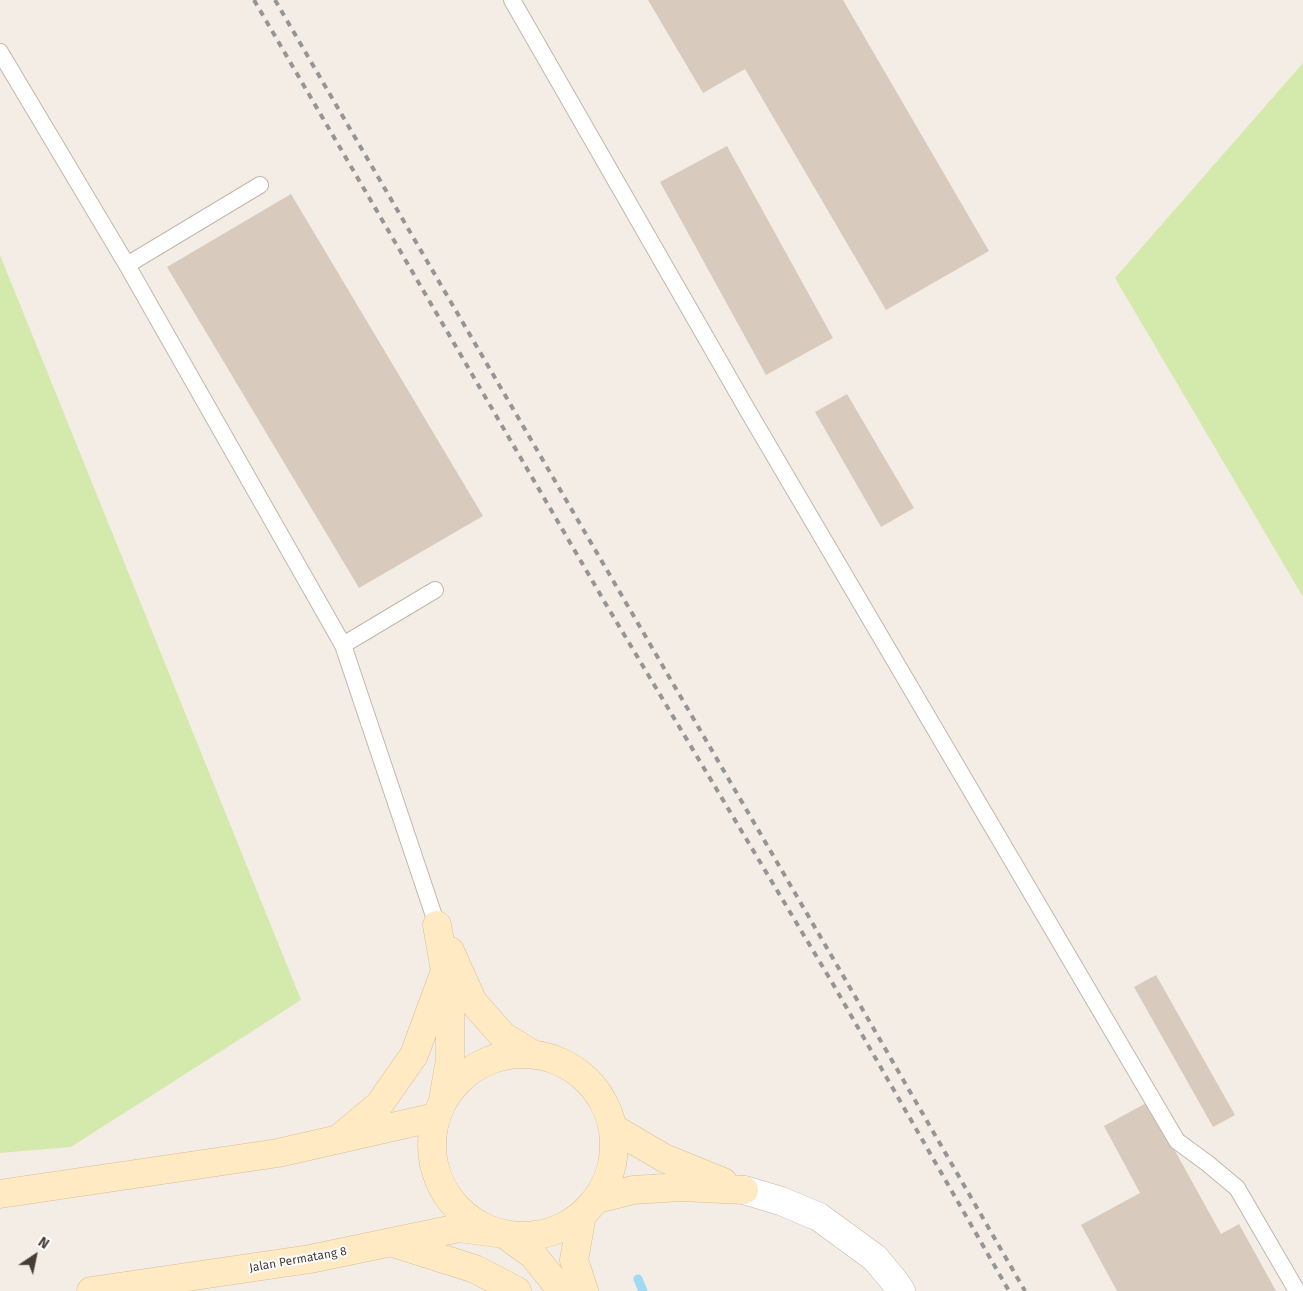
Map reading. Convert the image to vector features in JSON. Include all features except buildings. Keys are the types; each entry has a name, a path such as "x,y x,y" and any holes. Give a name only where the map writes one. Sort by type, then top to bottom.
{"street":[{"path":"438,925 450,1014 450,1060 432,1141 434,1167 444,1190 459,1210 480,1225 504,1234 533,1255 562,1291"},
{"path":"438,925 474,1002 503,1036 534,1055 561,1063 585,1079 602,1101 613,1128 614,1157 608,1179 590,1207 574,1260 584,1291"},
{"path":"338,1140 379,1105 414,1054 445,971"},
{"path":"0,1194 278,1153 338,1140 439,1109 459,1080 481,1064 507,1055 534,1055"},
{"path":"613,1128 664,1158 819,1217 875,1258 901,1291"},
{"path":"504,1234 531,1236 558,1230 590,1207 633,1190 681,1187 744,1190"},
{"name":"Jalan Permatang 8","path":"91,1291 310,1259 459,1228 504,1234"},
{"path":"392,1243 475,1270 517,1291"}],"lane":[{"path":"512,0 748,411 1178,1142 1237,1188 1297,1291"},
{"path":"0,52 127,265 343,645 438,925"},
{"path":"127,265 260,185"},
{"path":"343,645 435,590"}],"green space":[{"path":"1303,63 1303,597 1115,278"},
{"path":"0,255 301,1000 71,1147 0,1153"}],"waterway":[{"path":"638,1279 643,1291"}],"railway":[{"path":"254,0 607,606 833,984 1009,1291"},
{"path":"275,0 1025,1291"}]}
